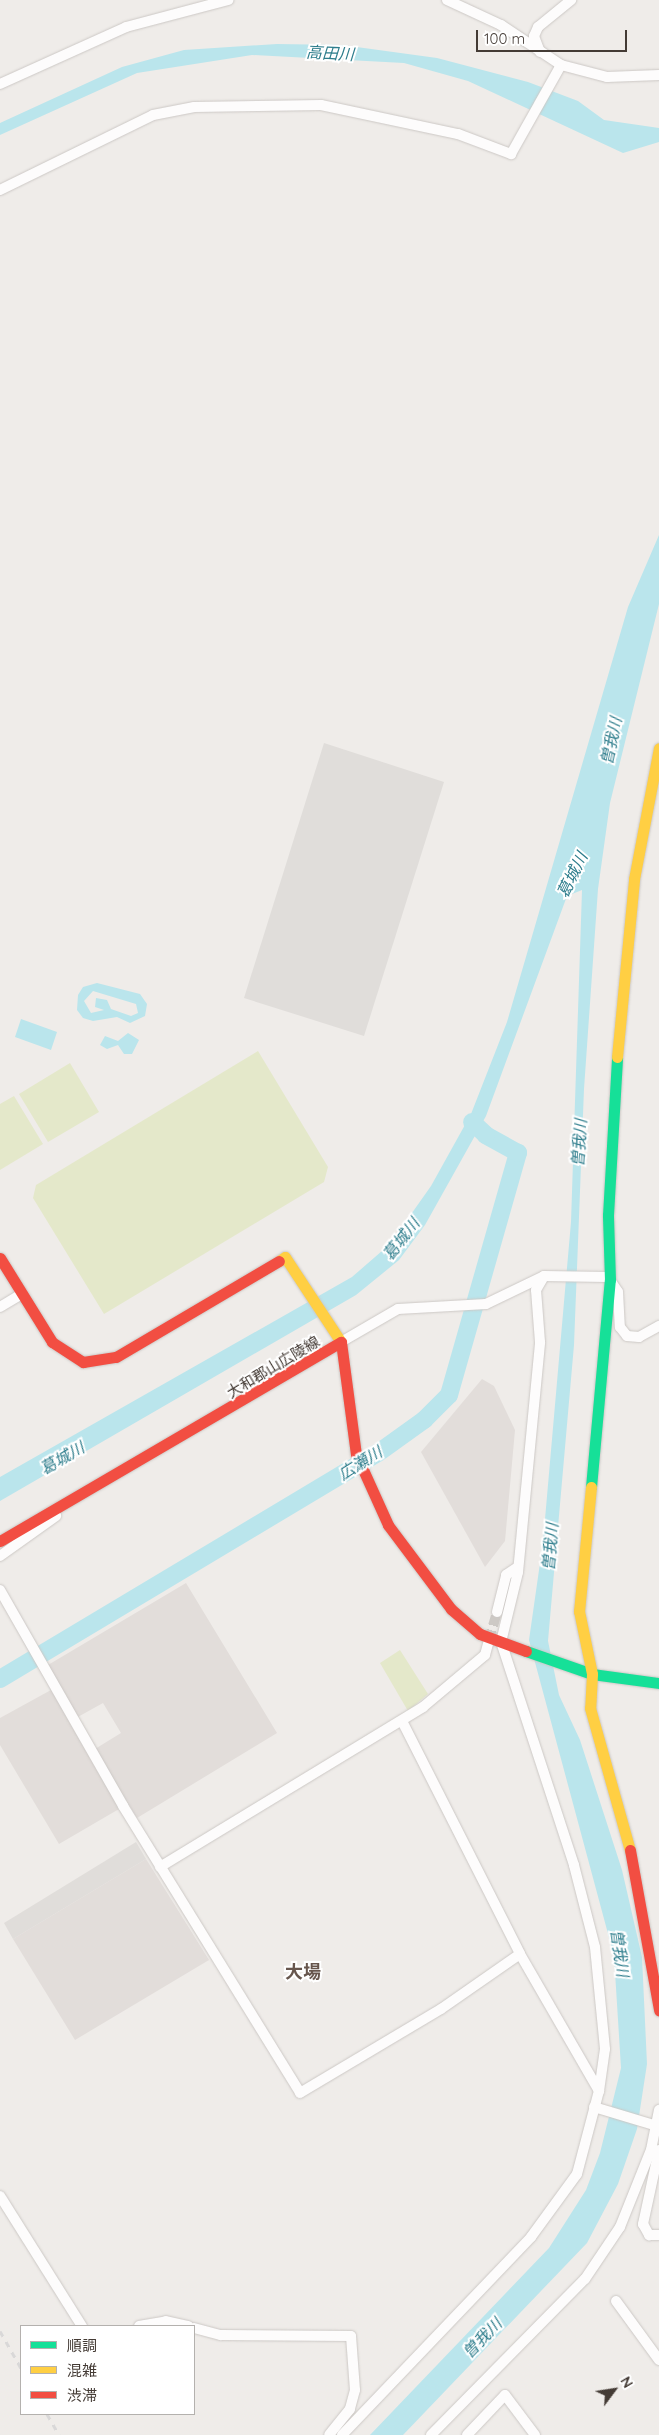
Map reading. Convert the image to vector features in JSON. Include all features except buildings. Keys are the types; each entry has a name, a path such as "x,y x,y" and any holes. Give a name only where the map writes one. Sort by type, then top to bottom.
{"street":[{"path":"0,84 126,27 228,0"},
{"path":"447,0 501,25 560,68 607,77 659,75"},
{"path":"540,52 534,36 543,20 564,2"},
{"path":"0,190 153,115 194,107 321,105 458,134 511,154 560,68"},
{"path":"659,748 634,879 621,990 608,1215 609,1278 579,1611 592,1674 590,1708 640,1884 659,2010"},
{"path":"0,1258 52,1342 83,1362 116,1357 284,1257 337,1337 398,1309 486,1304 544,1276 609,1278"},
{"path":"160,1867 402,1721 499,1642 518,1567 540,1342 536,1290 544,1276"},
{"path":"609,1278 618,1292 620,1327 627,1336 639,1337 659,1326"},
{"path":"0,1307 22,1294"},
{"name":"大和郡山広陵線","path":"337,1337 356,1454 388,1526 418,1571 450,1609 480,1634 499,1642 592,1674 659,1684"},
{"name":"大和郡山広陵線","path":"0,1541 82,1497 317,1360 337,1337"},
{"path":"0,1556 82,1497"},
{"path":"497,1612 506,1576 518,1567"},
{"path":"0,1590 160,1867 300,2092 441,2009 520,1954"},
{"path":"342,2435 531,2237 577,2174 598,2109 605,2049 595,1947 572,1856 499,1642"},
{"path":"402,1721 520,1954 599,2091"},
{"path":"598,2109 653,2125"},
{"path":"431,2435 585,2279 620,2227 659,2110"},
{"path":"653,2125 659,2149 643,2224 649,2235 659,2235"},
{"path":"0,2196 81,2325"},
{"path":"616,2301 659,2360"},
{"path":"144,2325 166,2320 184,2325"},
{"path":"195,2328 221,2335 351,2336 355,2390 350,2409 329,2435"},
{"path":"466,2435 505,2395 535,2435"}],"shaded area":[{"path":"324,743 444,782 364,1036 244,998"},
{"path":"482,1379 494,1386 515,1430 505,1541 485,1567 421,1452"},
{"path":"186,1583 277,1733 137,1818 95,1749 121,1733 103,1703 76,1718 48,1665"},
{"path":"51,1690 119,1809 59,1844 0,1745 0,1718"},
{"path":"136,1842 146,1859 13,1939 4,1923"},
{"path":"146,1859 209,1960 75,2040 13,1939"}],"green space":[{"path":"258,1051 328,1167 324,1182 104,1314 33,1198 36,1185"},
{"path":"70,1063 99,1112 48,1142 19,1094"},
{"path":"14,1096 43,1144 0,1170 0,1104"},
{"path":"400,1650 428,1694 408,1711 380,1663"}],"water":[{"name":"高田川","path":"277,44 342,45 437,58 528,82 578,101 604,120 659,128 659,142 623,153 468,81 404,63 252,55 137,73 0,135 0,123 122,67 184,50"},
{"path":"659,535 659,604 610,803 598,889 584,1089 574,1345 548,1641 559,1695 580,1740 622,1870 642,1957 647,2064 637,2129 618,2184 587,2243 403,2435 370,2435 549,2248 586,2190 600,2153 621,2068 614,1956 529,1640 543,1542 571,1222 582,890 567,896 486,1116 425,1225 399,1260 356,1295 0,1501 0,1477 352,1277 390,1244 431,1186 471,1114 507,1022 628,607"},
{"path":"97,983 140,994 147,1004 145,1016 130,1023 117,1017 93,1021 83,1018 77,1010 78,995 83,987","holes":["93,991 136,1004 138,1013 131,1016 111,1009 107,1000 96,998 95,1007 104,1010 91,1013 84,1001"]},
{"path":"21,1019 57,1032 51,1050 15,1037"},
{"path":"128,1033 139,1040 132,1054 124,1054 118,1045 107,1049 100,1045 105,1036 118,1041"}],"waterway":[{"name":"広瀬川","path":"0,1679 378,1453 424,1420 449,1395 518,1153 486,1135 472,1122"}],"tunnel":[{"path":"489,1640 497,1612"}],"railway":[{"path":"0,2331 20,2366"},
{"path":"48,2415 59,2435"}],"traffic: fast":[{"path":"591,1487 610,1280 608,1215 617,1057"},
{"path":"526,1651 592,1674 659,1683"}],"traffic: slow":[{"path":"617,1057 634,879 659,748"},
{"path":"279,1261 285,1257 341,1342"},
{"path":"591,1487 579,1611 592,1674 590,1708 630,1850"}],"traffic: jam":[{"path":"0,1258 52,1342 83,1362 116,1357 279,1261"},
{"path":"341,1342 356,1454 388,1525 451,1609 480,1634 526,1651"},
{"path":"0,1541 341,1342"},
{"path":"630,1850 659,2010"}],"district":[{"name":"大場","path":"303,1972"}],"water label":[{"name":"曽我川","path":"611,741"},
{"name":"葛城川","path":"572,875"},
{"name":"曽我川","path":"579,1143"},
{"name":"葛城川","path":"401,1239"},
{"name":"葛城川","path":"62,1458"},
{"name":"曽我川","path":"550,1547"},
{"name":"曽我川","path":"620,1953"},
{"name":"曽我川","path":"482,2338"}]}
